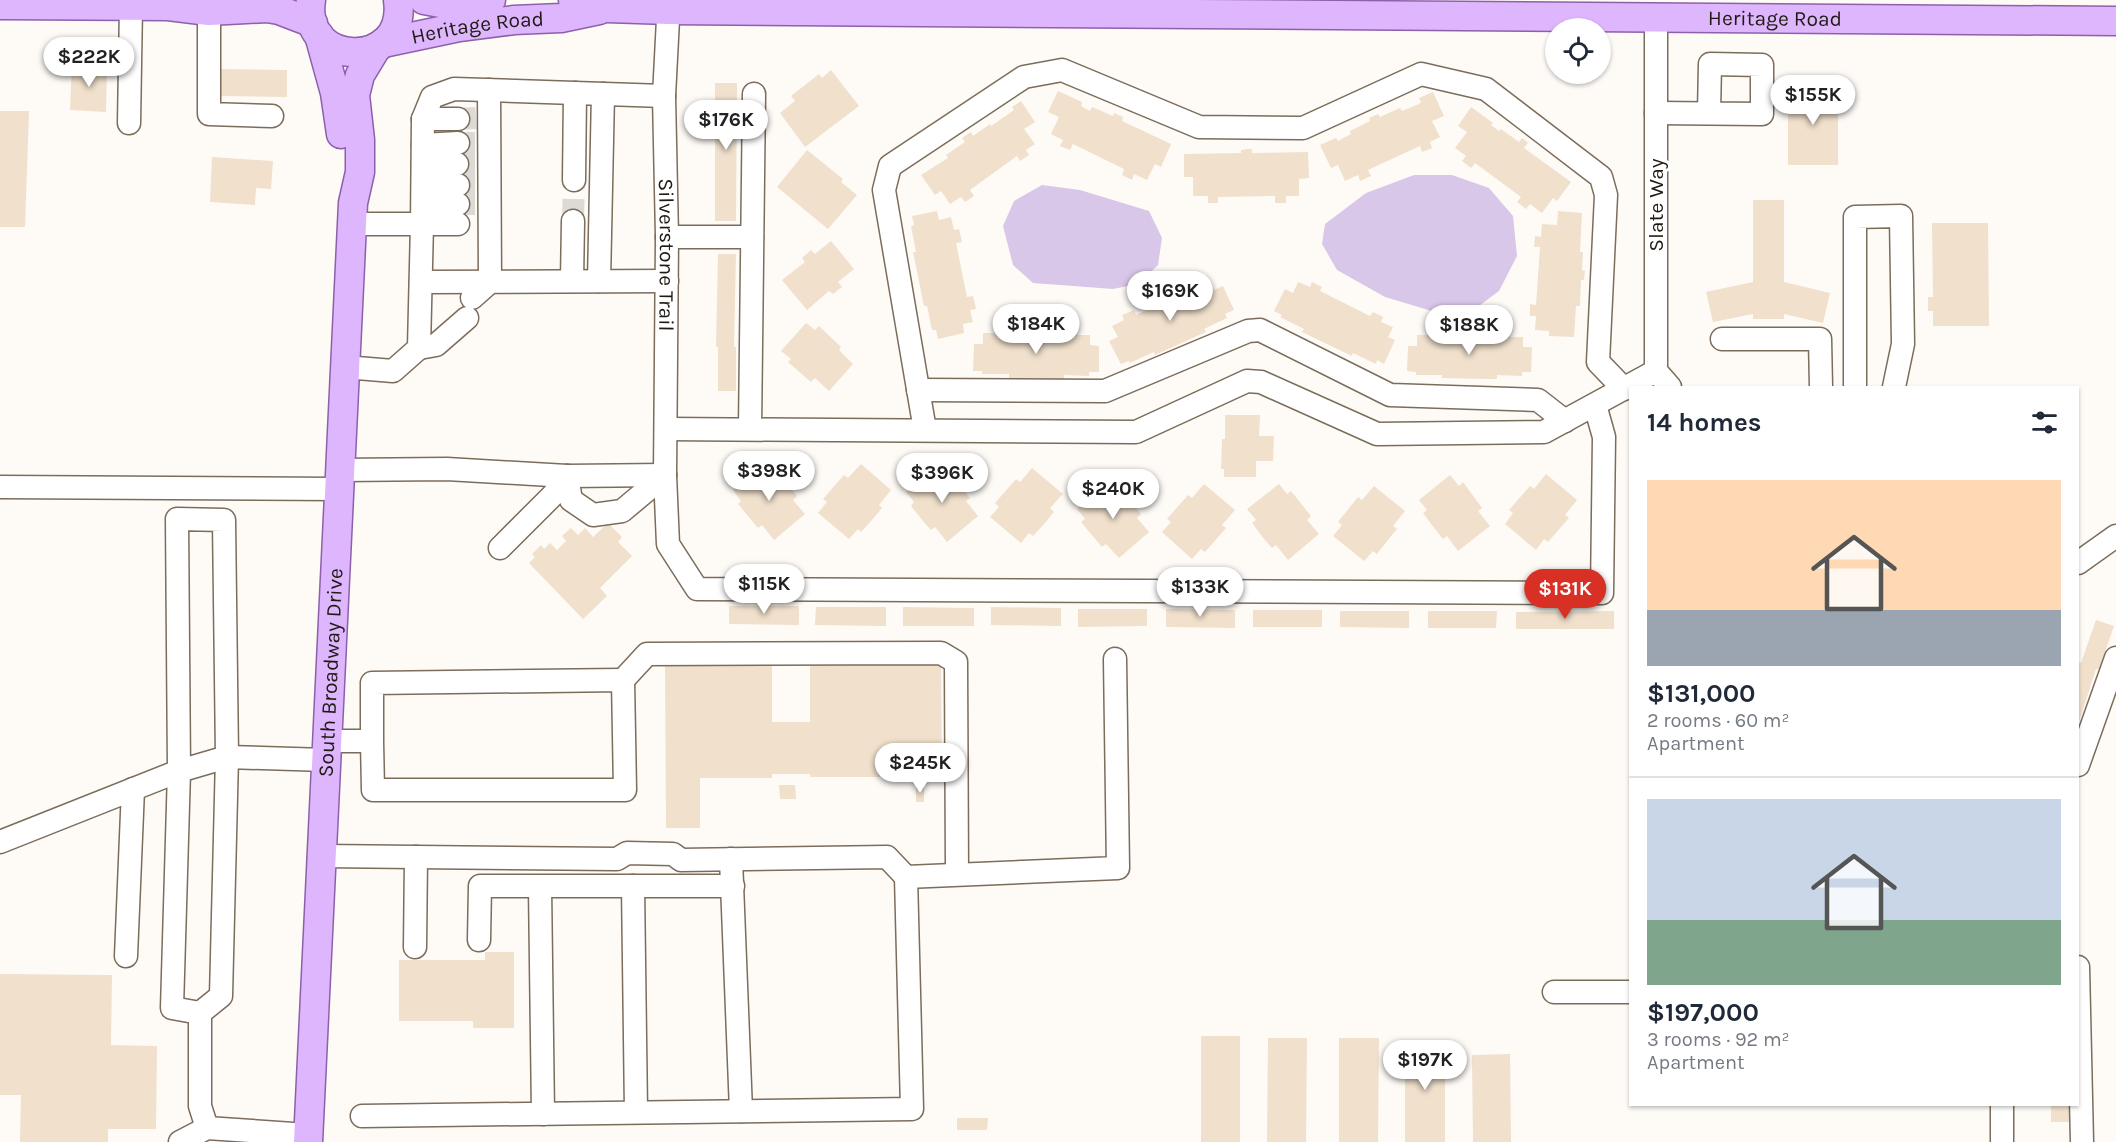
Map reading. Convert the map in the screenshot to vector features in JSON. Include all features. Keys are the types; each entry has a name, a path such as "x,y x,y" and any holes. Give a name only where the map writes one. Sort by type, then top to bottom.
{"main road":[{"name":"South Broadway Drive","path":"308,1138 353,214 360,172 360,140 355,95 360,75 380,45 392,33 398,21 398,0"},
{"name":"Heritage Road","path":"424,0 451,5 491,0"},
{"name":"Heritage Road","path":"573,0 607,8"},
{"path":"0,5 55,3 267,8 315,19"},
{"name":"Heritage Road","path":"315,19 333,47 345,52 358,53 380,45 459,27 514,20 561,18 607,8 669,5 1656,17 1998,10 2116,21"},
{"name":"South Broadway Drive","path":"315,19 337,106 342,147 342,173 353,214"}],"street":[{"name":"Silverstone Trail","path":"669,5 664,96 667,237 665,475 668,544 697,589 1602,593 1604,437 1594,405"},
{"path":"129,123 131,6"},
{"path":"189,6 209,114 273,116"},
{"name":"Slate Way","path":"1656,17 1656,113 1663,379"},
{"path":"925,430 884,190 890,166 1024,77 1062,70 1199,127 1304,128 1421,74 1486,89 1601,177 1606,195 1598,362 1624,389"},
{"path":"419,348 423,119 432,97 454,89 664,96"},
{"path":"345,368 393,371 419,348 436,345 490,282 474,184 474,118 489,90"},
{"path":"574,180 575,93"},
{"path":"599,281 603,94"},
{"path":"750,429 754,94"},
{"path":"1656,113 1709,113"},
{"path":"423,119 474,118"},
{"path":"353,214 423,185 474,184"},
{"path":"423,185 474,184"},
{"path":"423,185 474,184"},
{"path":"1855,386 1855,217 1901,216 1903,344 1894,386"},
{"path":"572,281 573,221"},
{"path":"667,237 752,237"},
{"path":"421,282 667,281"},
{"path":"918,390 1105,391 1248,331 1260,330 1390,395 1538,400 1565,421"},
{"path":"1722,339 1821,339 1821,386"},
{"path":"1636,386 1663,379"},
{"path":"666,429 1136,432 1247,381 1261,382 1377,434 1544,432 1629,388"},
{"path":"0,487 340,480 447,470 567,476 665,475"},
{"path":"567,476 571,500 593,515 622,511 665,475"},
{"path":"500,548 553,495 567,476"},
{"path":"177,519 224,520 226,757 221,996 200,1013 172,1008 178,771 177,519"},
{"path":"2079,560 2116,536"},
{"path":"623,680 372,683 373,790 626,790 623,680 647,654 941,653 956,662 957,874"},
{"path":"2079,762 2116,658"},
{"path":"906,877 1118,868 1115,659"},
{"path":"0,842 178,771 226,757 327,750 372,741"},
{"path":"126,956 133,789"},
{"path":"322,856 617,859 627,866 673,866 681,860 887,857 906,877 912,1109 362,1116"},
{"path":"415,947 416,857"},
{"path":"731,860 741,1111"},
{"path":"479,940 480,886 733,886"},
{"path":"540,886 543,1114"},
{"path":"633,886 636,1113"},
{"path":"1554,992 1629,992"},
{"path":"2079,1012 2082,1142"},
{"path":"200,1013 200,1106 207,1128"},
{"path":"2002,1106 2002,1142"},
{"path":"180,1142 207,1128 308,1138"}],"shaded area":[{"path":"1414,175 1452,175 1489,188 1513,216 1517,256 1499,291 1472,311 1435,312 1385,297 1337,270 1322,244 1325,224 1366,193"},
{"path":"1042,185 1080,190 1149,211 1162,238 1158,265 1138,284 1113,289 1033,283 1013,265 1003,226 1014,201"}],"building":[{"path":"72,64 107,66 106,112 70,110"},
{"path":"218,69 287,70 287,97 218,96"},
{"path":"831,70 859,106 805,147 780,113 795,101 791,96 819,74 822,78"},
{"path":"715,83 737,83 736,221 715,221"},
{"path":"1788,86 1838,86 1838,165 1788,165"},
{"path":"1058,91 1082,102 1081,106 1090,111 1092,107 1113,116 1114,113 1123,117 1122,121 1171,144 1161,167 1155,164 1147,180 1134,174 1132,180 1122,175 1124,169 1073,144 1070,150 1060,146 1063,140 1051,134 1059,117 1048,112"},
{"path":"1433,92 1444,116 1432,121 1440,137 1430,142 1432,148 1422,152 1420,146 1368,170 1371,176 1360,181 1358,175 1345,181 1338,165 1331,168 1320,145 1336,138 1338,141 1378,114 1380,117 1400,108 1402,111 1419,104 1421,102 1419,98"},
{"path":"1021,101 1035,122 1024,129 1035,144 1026,150 1029,155 1020,161 1017,156 970,190 974,196 965,202 961,197 950,204 941,191 935,195 921,175 948,158 946,155 965,142 962,138 971,132 973,136 990,124 991,126 1014,110 1012,107"},
{"path":"1471,107 1493,123 1491,125 1499,131 1501,129 1519,142 1522,138 1525,140 1528,143 1524,148 1571,182 1557,201 1553,198 1542,213 1530,204 1526,209 1517,202 1521,197 1475,163 1471,168 1462,161 1466,156 1455,148 1467,132 1458,126"},
{"path":"0,111 29,111 25,227 0,227"},
{"path":"1252,149 1252,153 1308,152 1309,178 1299,179 1299,196 1286,196 1286,203 1275,203 1275,196 1218,197 1218,203 1208,203 1208,196 1193,196 1193,177 1184,177 1184,154 1241,153 1241,150"},
{"path":"807,150 843,179 841,182 857,195 828,229 777,187"},
{"path":"212,157 273,161 271,189 256,188 255,205 210,202"},
{"path":"1753,200 1784,200 1784,282 1830,293 1823,323 1784,314 1784,319 1753,319 1753,314 1713,322 1706,292 1753,282"},
{"path":"937,211 939,220 951,217 954,230 959,229 962,242 956,243 967,297 973,296 976,309 970,310 973,322 963,324 964,333 938,339 936,330 932,330 927,306 924,306 913,252 916,252 911,226 914,225 912,216"},
{"path":"1558,211 1582,213 1580,252 1583,252 1582,270 1585,271 1584,280 1581,280 1580,306 1576,306 1574,337 1549,336 1549,331 1535,330 1536,316 1530,316 1530,304 1536,305 1540,247 1534,247 1535,236 1541,237 1542,224 1557,225"},
{"path":"1932,223 1988,223 1989,326 1933,326 1933,311 1928,311 1928,297 1933,297"},
{"path":"831,241 854,269 838,282 842,287 833,294 829,291 807,310 782,280 805,262 802,258 811,250 815,254"},
{"path":"718,254 736,254 734,347 736,347 736,391 718,391 718,347 716,347"},
{"path":"1196,281 1198,286 1209,281 1214,290 1223,286 1234,310 1225,314 1227,318 1204,329 1206,332 1155,355 1154,352 1130,363 1129,361 1121,364 1109,341 1118,337 1112,326 1124,320 1122,315 1134,310 1136,315 1186,292 1184,286"},
{"path":"1298,282 1310,287 1312,282 1322,287 1320,291 1370,316 1373,312 1383,317 1381,322 1393,327 1388,337 1395,340 1384,364 1377,360 1376,364 1353,353 1352,356 1302,332 1304,329 1280,317 1282,315 1274,311 1285,289 1293,293"},
{"path":"806,323 815,330 819,326 841,347 839,350 853,364 829,391 815,378 811,382 788,362 791,359 781,351"},
{"path":"996,327 1009,327 1009,333 1064,335 1064,329 1078,329 1077,335 1090,335 1090,345 1099,346 1099,372 1089,372 1089,376 1064,375 1064,379 1009,378 1009,374 982,374 982,371 973,371 974,344 983,344 983,333 996,333"},
{"path":"1430,329 1441,330 1441,335 1498,336 1498,330 1510,331 1510,337 1523,337 1523,347 1532,347 1531,372 1522,372 1522,376 1497,375 1497,379 1487,379 1442,378 1442,375 1416,375 1416,372 1407,371 1408,346 1417,346 1417,335 1430,335"},
{"path":"1225,415 1260,415 1259,436 1274,436 1273,461 1256,461 1256,477 1224,477 1224,469 1221,469"},
{"path":"861,464 891,490 879,505 882,508 872,520 861,532 858,529 849,539 818,513 827,502 823,499 844,475 848,478"},
{"path":"764,465 772,475 776,471 797,496 793,500 805,514 774,540 762,525 758,528 738,504 741,501 733,490"},
{"path":"937,466 945,477 949,473 970,498 966,501 978,516 947,542 935,527 931,530 923,521 911,506 914,502 906,492"},
{"path":"1032,468 1063,494 1050,508 1054,512 1044,524 1033,536 1029,533 1021,543 990,517 999,507 995,503 1016,479 1020,482"},
{"path":"1546,474 1577,500 1565,515 1569,518 1548,542 1544,539 1536,550 1505,524 1513,513 1509,510 1530,486 1534,489"},
{"path":"1450,475 1459,486 1463,482 1482,508 1478,511 1490,526 1458,551 1447,536 1443,539 1435,529 1423,513 1427,510 1419,500"},
{"path":"1107,483 1116,493 1120,490 1141,514 1137,518 1149,532 1119,558 1106,544 1102,547 1081,522 1085,519 1077,509"},
{"path":"1204,484 1235,510 1222,525 1226,528 1213,543 1205,552 1201,549 1192,559 1162,532 1171,522 1167,519 1188,495 1192,498"},
{"path":"1279,484 1287,494 1291,491 1311,516 1307,520 1319,534 1288,560 1276,545 1272,548 1264,539 1252,523 1256,520 1247,509"},
{"path":"1374,486 1405,511 1393,526 1397,529 1377,554 1373,551 1364,561 1333,536 1342,525 1338,522 1358,497 1362,500"},
{"path":"608,523 622,537 618,542 632,556 600,588 607,596 583,619 529,563 535,557 532,554 541,545 544,549 550,543 557,550 566,541 562,536 571,528 578,535 585,528 593,537"},
{"path":"729,606 799,606 799,625 729,624"},
{"path":"816,607 886,607 886,626 815,625"},
{"path":"903,607 974,608 974,626 903,626"},
{"path":"991,607 1061,608 1061,626 991,625"},
{"path":"1078,609 1147,609 1147,626 1078,627"},
{"path":"1166,609 1235,610 1235,628 1166,627"},
{"path":"1253,610 1322,610 1322,627 1253,627"},
{"path":"1340,611 1409,611 1409,628 1340,627"},
{"path":"1428,611 1497,611 1496,628 1428,628"},
{"path":"1614,611 1614,629 1516,629 1516,612"},
{"path":"2096,620 2114,626 2099,669 2096,669 2079,722 2079,662 2081,663"},
{"path":"810,664 941,664 942,777 810,777 810,774 772,774 772,778 700,778 700,828 666,828 665,666 772,666 772,722 810,722"},
{"path":"779,785 795,785 796,799 780,799"},
{"path":"916,786 924,786 924,802 916,802"},
{"path":"485,952 514,952 514,1028 473,1028 473,1021 399,1021 399,960 485,960"},
{"path":"0,974 112,975 111,1045 157,1046 156,1129 108,1129 108,1142 20,1142 21,1095 0,1095"},
{"path":"1201,1036 1240,1036 1240,1142 1201,1142"},
{"path":"1268,1038 1307,1038 1306,1142 1267,1142"},
{"path":"1339,1038 1379,1038 1378,1142 1339,1142"},
{"path":"1405,1040 1445,1040 1445,1142 1405,1142"},
{"path":"1510,1054 1511,1142 1473,1142 1472,1055"},
{"path":"2051,1106 2071,1106 2071,1122 2051,1122"},
{"path":"957,1118 988,1118 987,1130 957,1130"}],"tunnel":[{"path":"458,119 476,118"},
{"path":"458,143 475,143"},
{"path":"457,164 475,164"},
{"path":"573,221 574,180"},
{"path":"458,185 475,185"},
{"path":"458,204 475,204"}]}
